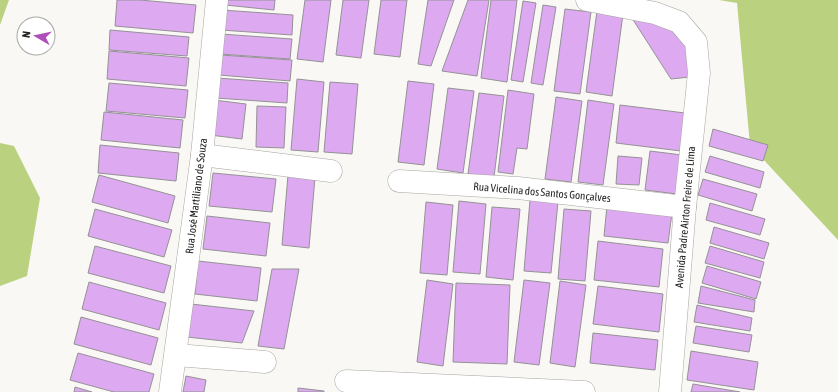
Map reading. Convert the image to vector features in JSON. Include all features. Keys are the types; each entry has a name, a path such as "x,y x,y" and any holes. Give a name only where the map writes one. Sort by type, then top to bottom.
{"street":[{"name":"Rua José Martiliano de Souza","path":"170,392 202,155 217,0"},
{"name":"Avenida Padre Airton Freire de Lima","path":"586,0 661,15 679,22 696,42 699,73 685,207 670,392"},
{"path":"202,155 330,171"},
{"name":"Rua Vicelina dos Santos Gonçalves","path":"399,180 518,188 685,207"},
{"path":"176,355 265,362"},
{"path":"346,381 584,392"}],"green space":[{"path":"0,0 9,0 0,25"},
{"path":"719,0 838,0 838,240 750,145 737,3"},
{"path":"0,143 14,146 40,198 27,276 0,286"}],"building":[{"path":"117,0 140,0 196,5 193,33 115,26"},
{"path":"226,0 275,0 274,10 225,5"},
{"path":"305,0 331,0 323,62 297,59"},
{"path":"343,0 369,0 361,58 336,55"},
{"path":"381,0 407,0 400,57 374,54"},
{"path":"428,0 454,0 431,66 418,64"},
{"path":"468,0 489,0 477,76 442,71"},
{"path":"491,0 517,0 507,82 481,78"},
{"path":"523,1 536,3 523,82 511,80"},
{"path":"543,5 556,7 543,85 531,83"},
{"path":"565,9 591,12 580,94 554,91"},
{"path":"222,10 293,15 292,35 221,30"},
{"path":"597,11 623,14 612,96 586,92"},
{"path":"630,15 661,19 692,53 690,77 671,79"},
{"path":"110,30 189,37 187,56 109,50"},
{"path":"221,34 292,39 290,59 220,54"},
{"path":"109,51 189,58 186,86 107,79"},
{"path":"221,55 292,60 290,81 219,75"},
{"path":"217,78 288,83 287,103 216,98"},
{"path":"297,79 324,82 318,152 291,150"},
{"path":"408,81 434,84 424,165 398,162"},
{"path":"330,82 358,84 352,154 324,152"},
{"path":"109,83 188,90 185,118 106,111"},
{"path":"448,88 474,91 463,173 437,169"},
{"path":"508,90 534,94 527,149 517,148 513,174 498,172"},
{"path":"479,93 504,96 494,177 468,174"},
{"path":"556,97 582,101 571,182 545,179"},
{"path":"214,100 246,104 242,139 210,135"},
{"path":"588,100 614,104 603,185 578,182"},
{"path":"620,105 685,113 681,151 616,143"},
{"path":"257,106 286,107 284,148 256,147"},
{"path":"104,112 183,120 180,148 101,140"},
{"path":"713,129 768,145 763,161 709,146"},
{"path":"100,145 179,153 176,181 98,173"},
{"path":"650,151 682,155 677,194 645,190"},
{"path":"618,156 642,158 639,185 616,184"},
{"path":"710,156 764,172 760,188 705,172"},
{"path":"213,173 276,179 272,212 209,206"},
{"path":"99,175 175,196 168,223 92,202"},
{"path":"288,175 315,177 309,248 282,245"},
{"path":"703,179 757,194 752,211 698,195"},
{"path":"530,200 558,202 551,273 524,271"},
{"path":"459,201 486,204 480,274 453,272"},
{"path":"426,202 453,205 447,275 420,273"},
{"path":"710,203 765,219 760,235 706,220"},
{"path":"607,206 672,213 668,243 604,236"},
{"path":"492,207 520,209 513,280 486,277"},
{"path":"95,209 172,230 164,257 88,236"},
{"path":"564,209 591,211 585,281 558,279"},
{"path":"207,216 270,223 266,256 203,249"},
{"path":"714,227 769,243 764,259 710,243"},
{"path":"598,241 663,249 659,287 594,280"},
{"path":"95,246 171,266 164,293 88,273"},
{"path":"710,246 764,262 760,278 705,263"},
{"path":"198,261 261,268 257,301 195,294"},
{"path":"707,266 761,282 756,299 702,283"},
{"path":"272,269 299,269 284,349 258,346"},
{"path":"427,280 453,284 443,366 417,362"},
{"path":"524,280 550,283 539,365 514,362"},
{"path":"560,281 586,285 575,367 550,363"},
{"path":"89,282 166,303 159,330 82,309"},
{"path":"456,283 510,285 507,364 453,362"},
{"path":"598,286 663,294 659,332 593,324"},
{"path":"701,286 755,300 754,312 698,303"},
{"path":"191,304 254,311 242,343 187,337"},
{"path":"697,305 752,318 750,331 694,322"},
{"path":"81,317 158,338 151,365 74,344"},
{"path":"696,326 752,335 749,352 693,343"},
{"path":"593,333 658,340 655,370 590,363"},
{"path":"691,351 758,362 754,390 687,380"},
{"path":"78,353 154,374 149,392 114,392 70,380"},
{"path":"186,376 206,380 204,392 183,392"},
{"path":"693,384 740,392 691,392"},
{"path":"75,387 92,392 74,392"},
{"path":"298,388 324,391 324,392 298,392"}]}
